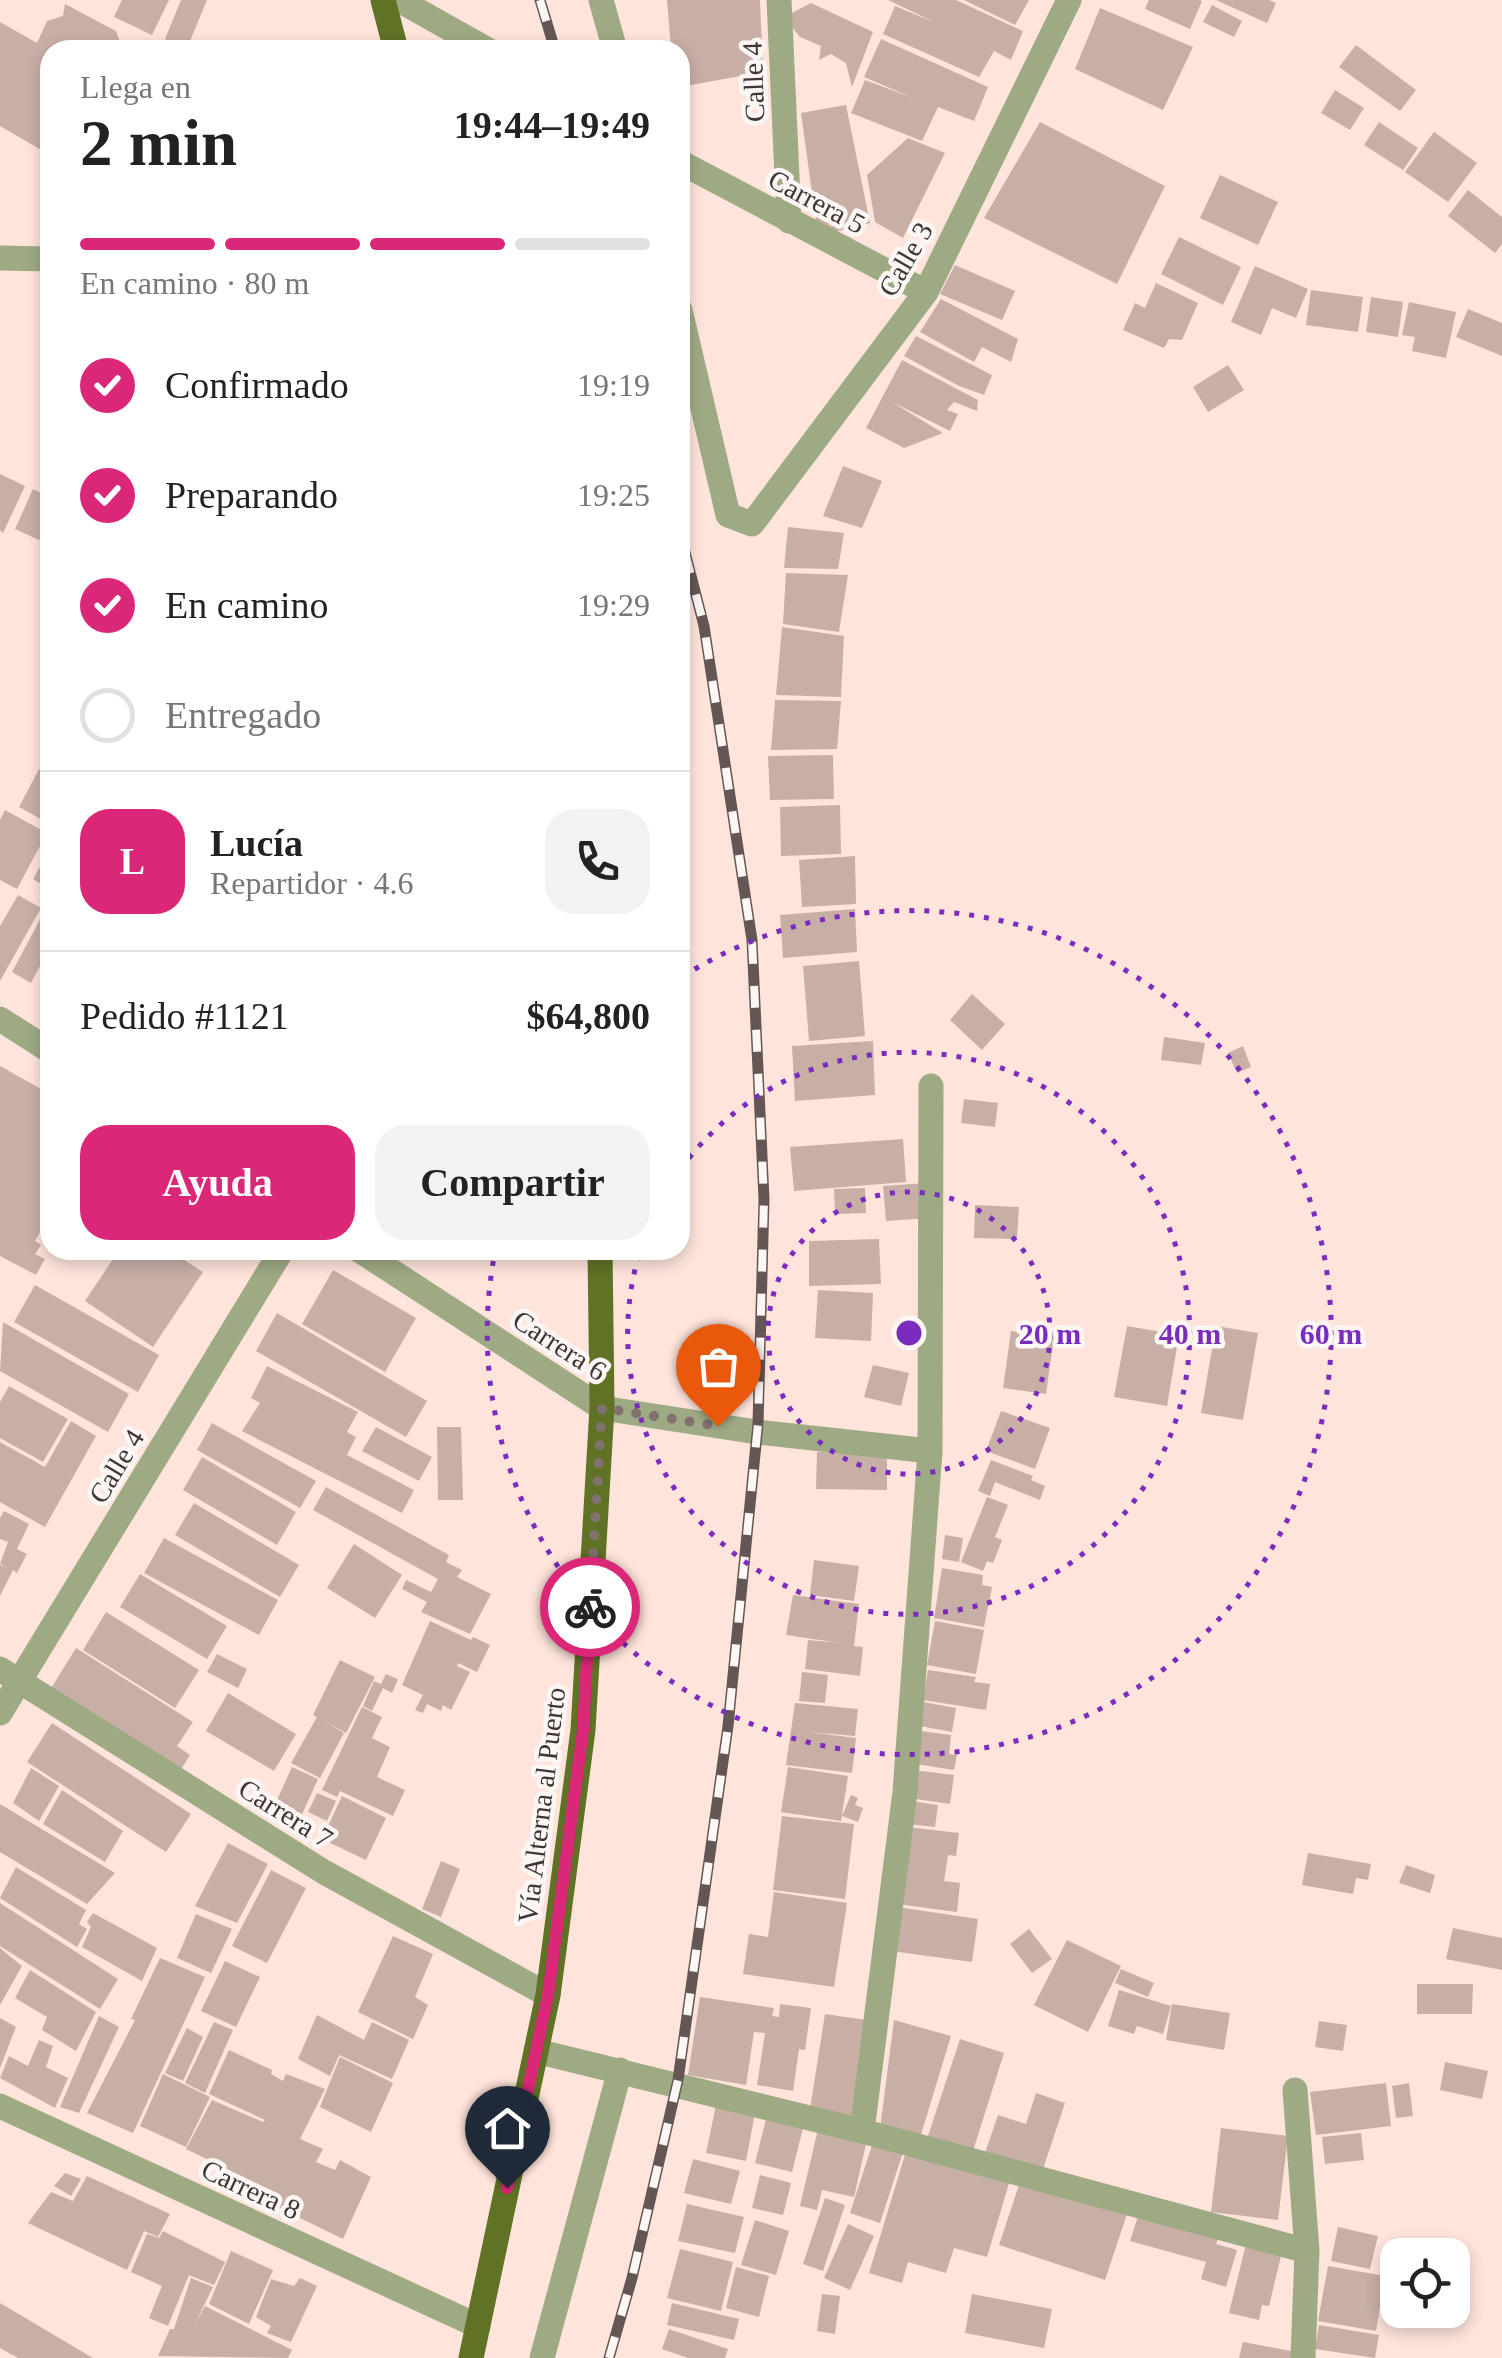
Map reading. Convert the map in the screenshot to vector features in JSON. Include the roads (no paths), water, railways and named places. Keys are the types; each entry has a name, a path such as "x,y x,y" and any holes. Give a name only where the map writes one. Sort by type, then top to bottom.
{"main road":[{"path":"383,0 393,40"},
{"name":"Vía Alterna al Puerto","path":"471,2358 548,1995 583,1730 602,1408 600,1260"}],"street":[{"path":"398,0 470,40"},
{"path":"601,0 612,40"},
{"name":"Calle 4","path":"779,0 789,221"},
{"name":"Calle 3","path":"690,353 728,515 752,524 926,292 1069,0"},
{"name":"Carrera 5","path":"690,167 926,292"},
{"path":"0,258 40,260"},
{"path":"0,1019 40,1045"},
{"path":"862,2131 905,1792 930,1452 932,1086"},
{"name":"Calle 4","path":"0,1713 10,1675 276,1260"},
{"name":"Carrera 6","path":"374,1260 602,1408 757,1432 930,1452"},
{"name":"Carrera 7","path":"10,1675 324,1872 548,1995"},
{"path":"536,2050 862,2131 1307,2251"},
{"path":"542,2358 620,2070"},
{"path":"1295,2090 1307,2251 1303,2358"},
{"name":"Carrera 8","path":"0,2106 478,2326"}],"railway":[{"path":"540,0 552,40"},
{"path":"609,2358 632,2278 678,2080 728,1726 758,1424 764,1199 752,940 704,626 690,572"}]}
